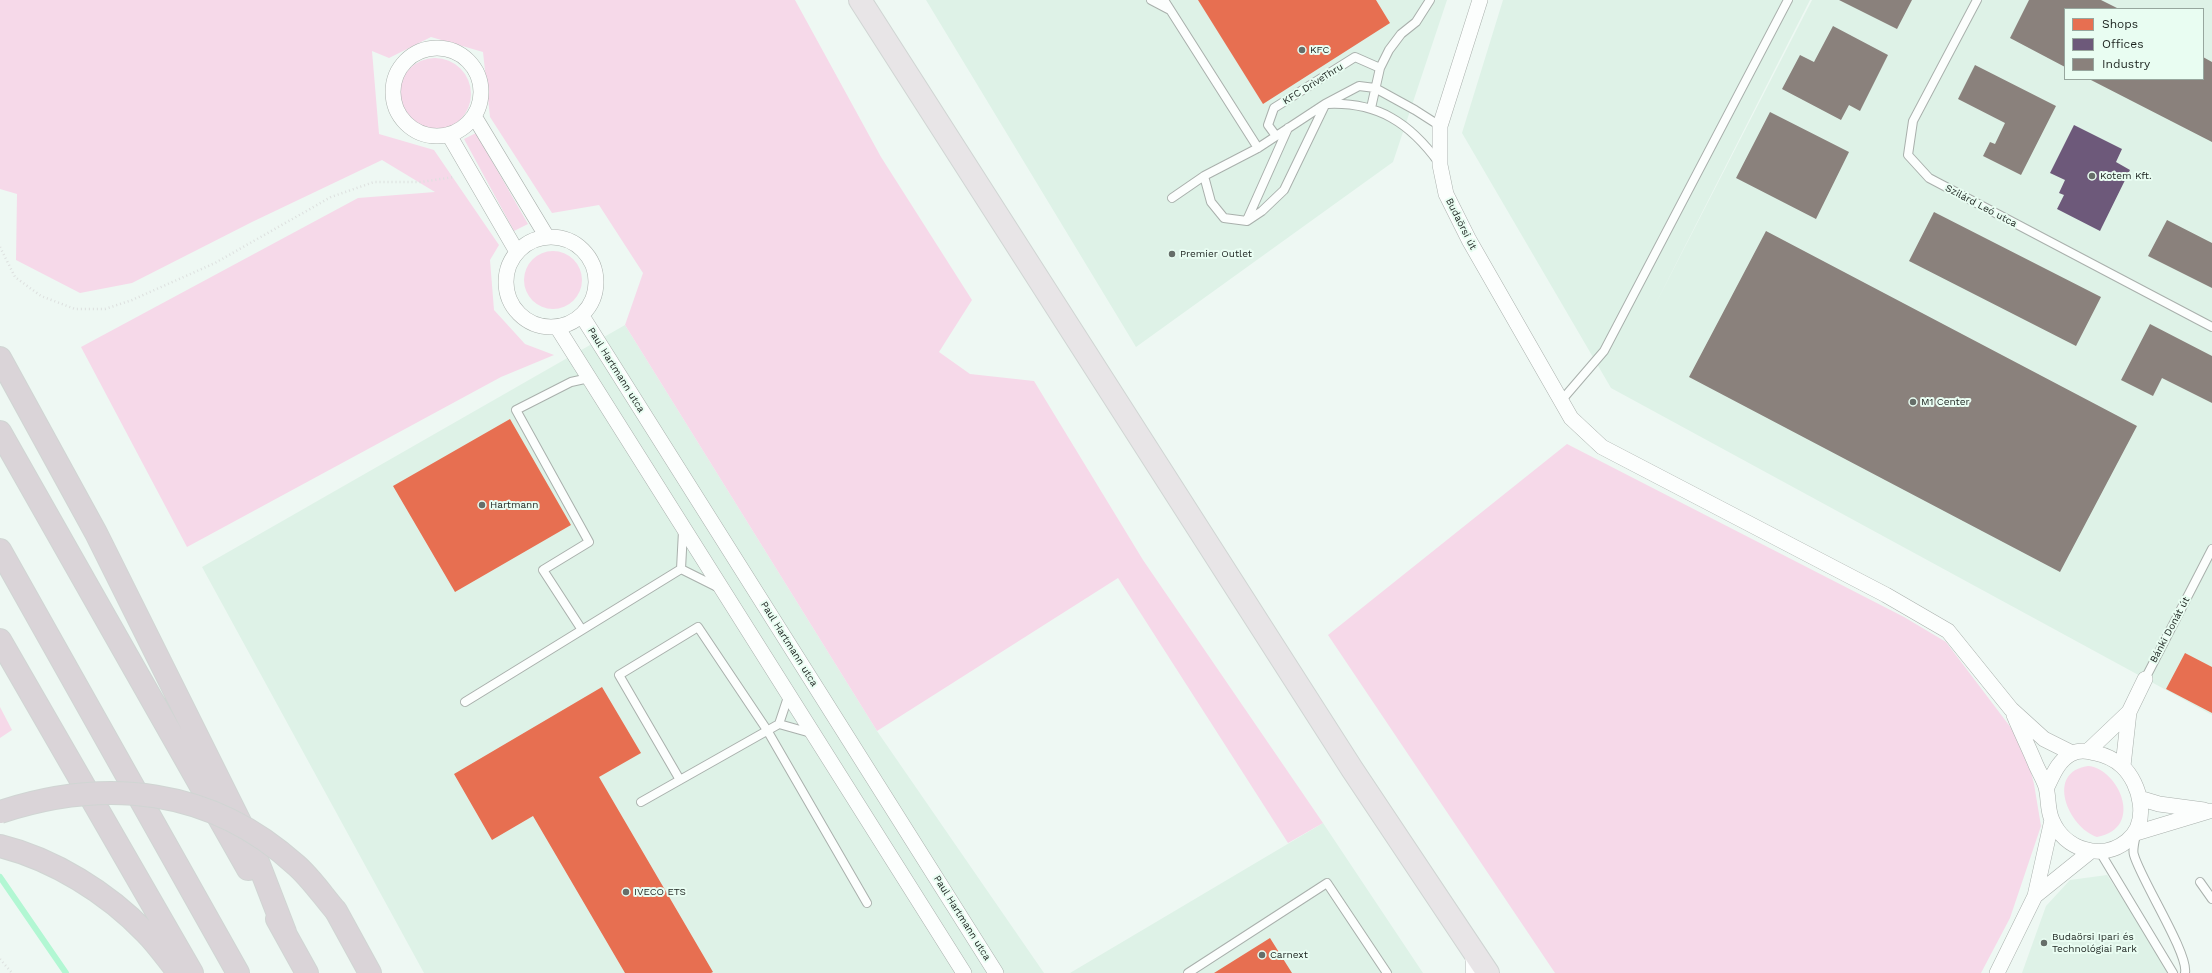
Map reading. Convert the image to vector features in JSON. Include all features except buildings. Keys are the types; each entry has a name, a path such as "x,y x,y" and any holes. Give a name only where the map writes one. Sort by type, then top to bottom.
{"highway":[{"path":"0,358 96,533 251,844 285,932"},
{"path":"0,432 307,973"},
{"path":"0,550 238,973"},
{"path":"0,640 192,973"},
{"path":"0,812 33,801 95,793 161,797 203,807 247,828 296,865 336,911 370,973"},
{"path":"9,848 49,864 82,882 117,906 146,933 179,973"}],"main road":[{"path":"860,0 1347,763 1488,973"}],"street":[{"name":"Budaörsi út","path":"1480,0 1440,126 1440,165 1446,194 1468,240 1571,418 1602,447 1886,595 1948,632 2011,709"},
{"path":"434,47 449,49 467,59 479,80 481,97 474,116 463,128 449,135 436,136 424,134 410,128 403,121 395,108 392,86 401,64 419,51 434,47"},
{"path":"474,116 547,237"},
{"path":"449,135 517,252"},
{"path":"547,237 563,239 573,243 586,253 596,277 594,298 582,316 572,322 557,327 535,324 521,316 510,300 506,278 509,266 517,252 532,241 547,237"},
{"name":"Paul Hartmann utca","path":"582,316 996,973"},
{"path":"557,327 964,973"},
{"name":"Bánki Donát út","path":"2123,766 2129,712 2144,679"},
{"path":"2011,709 2044,739 2072,753"},
{"path":"2011,709 2046,787 2047,803 2052,820 2070,844 2095,851 2118,847 2136,833 2211,810"},
{"name":"Bánki Donát út","path":"2088,750 2129,712"},
{"path":"2046,787 2056,767 2072,753 2088,750 2108,756 2123,766 2131,779 2139,798 2142,813 2136,833"},
{"path":"2139,798 2159,804 2211,810"},
{"path":"1997,973 2035,896 2052,820"},
{"path":"2035,896 2095,851"},
{"path":"1473,952 1473,973"}],"lane":[{"path":"1151,0 1171,10"},
{"path":"1164,0 1258,148"},
{"path":"1371,108 1380,68 1401,34 1416,22 1430,0"},
{"path":"1561,401 1604,351 1788,0"},
{"name":"Szilárd Leó utca","path":"1977,0 1913,121 1908,155 1929,178 2212,327"},
{"name":"KFC DriveThru","path":"1276,136 1268,125 1274,108 1355,57 1380,68"},
{"path":"1172,198 1204,176 1258,148 1326,104 1359,86 1375,88 1416,110 1440,126"},
{"path":"1326,104 1349,103 1371,108 1401,123 1426,145 1440,165"},
{"path":"1204,176 1211,202 1224,218 1247,221 1262,211 1284,190 1326,104"},
{"path":"1247,221 1288,128"},
{"path":"582,630 543,570 589,542 516,410 570,382 589,378"},
{"path":"681,569 684,528"},
{"name":"Bánki Donát út","path":"2144,679 2212,549"},
{"path":"465,702 681,569"},
{"path":"681,569 723,590"},
{"path":"680,780 620,675 698,627 767,730 867,904"},
{"path":"779,724 789,694"},
{"path":"641,802 779,724 814,733"},
{"path":"2136,833 2133,854 2177,946 2186,967 2185,973"},
{"path":"2095,851 2173,973"},
{"path":"1188,973 1327,882 1387,973"},
{"path":"2200,882 2212,898"}],"path":[{"path":"0,247 15,277 41,296 75,309 105,309 132,300 215,264 331,197 374,182 421,182 472,174"},
{"path":"0,958 12,973"}],"shaded area":[{"path":"0,0 795,0 881,157 972,300 939,352 970,374 1034,381 1143,560 1323,823 1288,843 1118,578 877,731 625,325 643,273 599,205 552,213 490,117 483,52 431,37 389,58 372,51 379,134 434,150 499,245 490,260 494,310 525,344 554,355 501,377 187,547 81,347 358,198 435,192 382,160 252,222 132,283 80,293 16,260 17,194 0,189"},
{"name":"Premier Outlet","path":"926,0 1447,0 1393,162 1136,347"},
{"path":"1503,0 1810,0 1653,309 1812,0 2212,0 2212,715 1611,388 1462,133"},
{"path":"428,58 442,58 449,60 461,68 469,80 471,94 469,108 461,120 449,128 442,130 428,130 421,128 409,120 401,108 399,101 399,87 401,80 409,68 421,60"},
{"path":"476,133 528,224 514,231 464,139"},
{"path":"553,251 564,253 577,264 580,269 582,280 580,291 569,304 564,307 553,309 542,307 529,296 526,291 524,280 526,269 537,256 542,253"},
{"path":"625,325 877,731 1044,973 424,973 202,567"},
{"path":"1567,444 1904,617 1946,642 2024,745 2034,784 2041,826 2010,918 1981,973 1555,973 1328,635"},
{"path":"0,707 12,730 0,738"},
{"path":"2088,766 2099,769 2109,777 2117,787 2122,799 2124,811 2120,822 2112,831 2097,837 2077,823 2070,812 2064,788 2067,778 2075,770"},
{"path":"1323,823 1423,973 1070,973"},
{"path":"2107,875 2172,973 2022,973 2046,906 2070,880"}],"waterway":[{"path":"0,877 66,973"}],"place":[{"name":"KFC","path":"1302,50"},
{"name":"Kotem Kft.","path":"2092,176"},
{"name":"Premier Outlet","path":"1172,254"},
{"name":"M1 Center","path":"1913,402"},
{"name":"Hartmann","path":"482,505"},
{"name":"IVECO ETS","path":"626,892"},
{"name":"Budaörsi Ipari és Technológiai Park","path":"2044,943"},
{"name":"Carnext","path":"1262,955"}]}
